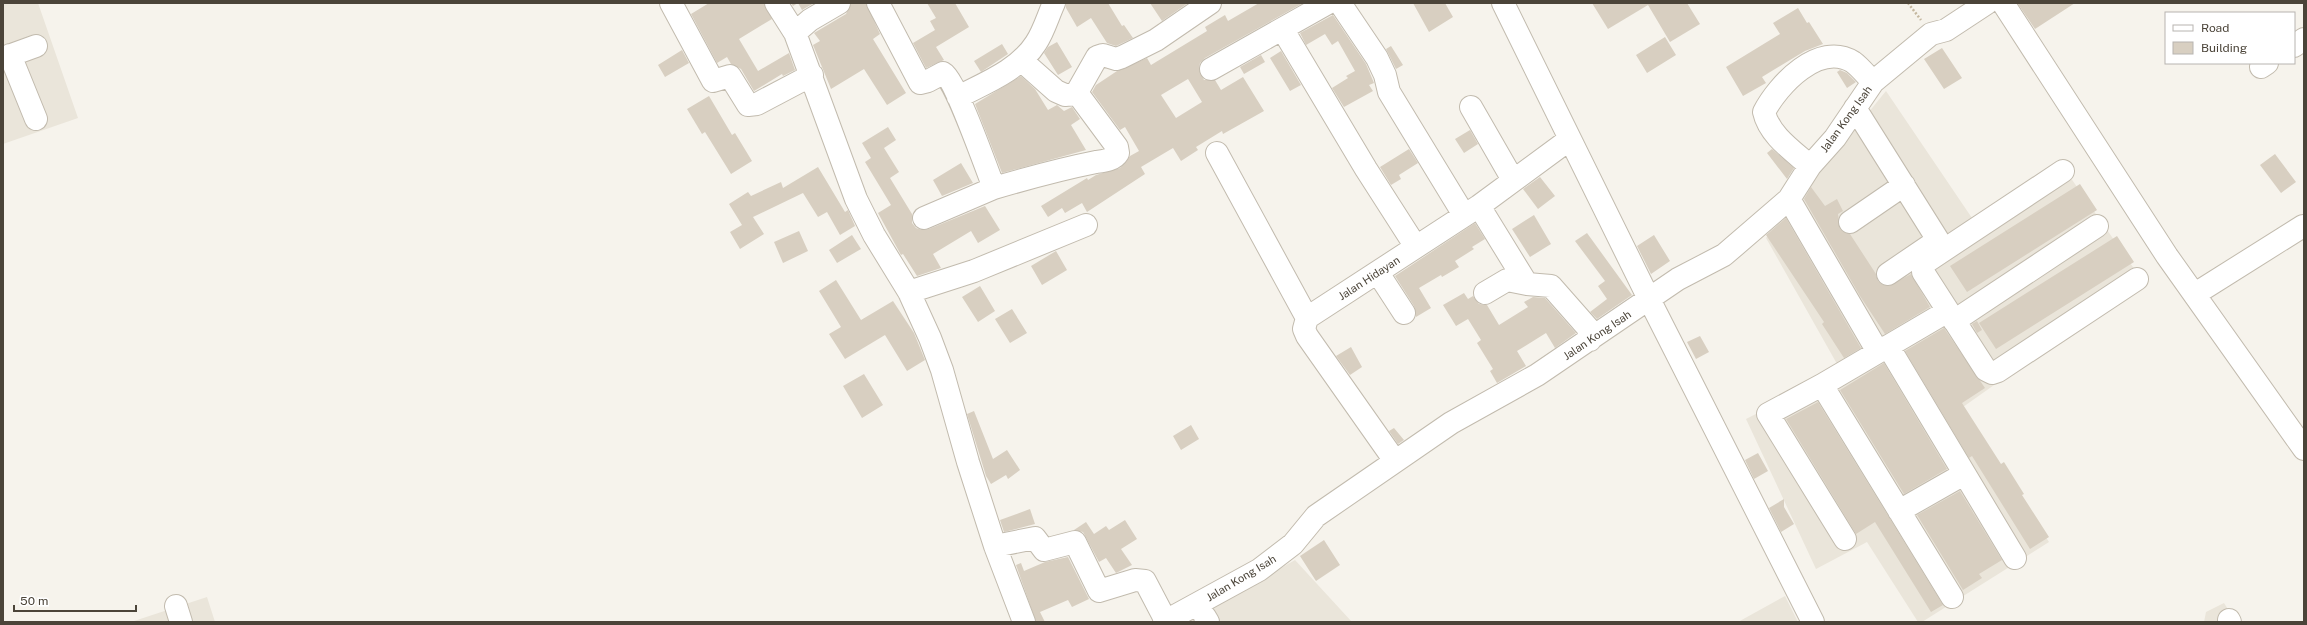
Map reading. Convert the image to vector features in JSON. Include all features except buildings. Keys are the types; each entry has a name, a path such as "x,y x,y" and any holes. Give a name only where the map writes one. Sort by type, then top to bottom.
{"street":[{"path":"671,3 713,81 730,76 748,105 757,104 812,75"},
{"path":"776,3 795,32 812,75 856,199 874,235 909,292 942,370 968,462 995,546 1024,622"},
{"path":"795,32 810,20 839,3"},
{"path":"878,3 919,81 924,83 945,73 958,97 994,188"},
{"path":"958,97 987,82 1021,60 1037,42 1054,3"},
{"path":"1076,94 1098,57 1103,54 1116,59 1122,57 1156,40 1210,3"},
{"path":"1211,70 1328,3"},
{"path":"1340,3 1376,58 1385,75 1389,92 1471,210 1527,284"},
{"path":"1503,3 1649,299 1814,622"},
{"name":"Jalan Kong Isah","path":"1165,621 1259,570 1293,544 1316,516 1451,423 1537,376 1678,279 1724,255 1789,200 1810,166 1835,138 1873,82 1931,34 1946,30 1988,3"},
{"path":"2003,3 2129,199 2208,315 2304,449"},
{"path":"1283,30 1366,169 1416,247"},
{"path":"2295,45 2304,39"},
{"path":"36,46 7,56 36,119"},
{"path":"1810,166 1779,138 1767,121 1764,112 1775,94 1792,76 1811,63 1818,59 1831,57 1853,62 1873,82"},
{"path":"1021,60 1056,91 1065,95 1076,94"},
{"path":"924,218 994,188 1053,170 1105,161 1117,155 1117,147 1076,94"},
{"path":"1471,107 1513,180"},
{"path":"1855,108 1938,240 1888,274"},
{"name":"Jalan Hidayan","path":"1307,318 1378,273 1471,210 1570,139"},
{"path":"1218,153 1307,318 1304,329 1307,336 1395,461"},
{"path":"2063,171 1926,262 1923,267 1923,272 1986,370 1995,373 2137,279"},
{"path":"1850,222 1904,185"},
{"path":"1789,200 1964,474 2015,558"},
{"path":"909,292 974,271 1086,225"},
{"path":"1845,539 1768,414 1822,385 1883,349 1951,316 2097,226"},
{"path":"2195,294 2303,226"},
{"path":"1378,273 1404,313"},
{"path":"1485,293 1507,280 1527,284 1546,284 1551,286 1588,328 1590,340"},
{"path":"1822,385 1952,597"},
{"path":"1899,511 1964,474"},
{"path":"995,546 1035,538 1044,550 1076,542 1099,591 1134,580 1145,581 1165,621"}],"shaded area":[{"path":"3,3 38,3 78,118 3,144"},
{"path":"1886,91 1974,221 2061,164 2142,280 1963,407 2049,542 1922,622 1918,622 1867,542 1816,569 1746,419 1841,371 1766,238"},
{"path":"1295,560 1352,622 1187,622"},
{"path":"1785,596 1798,622 1738,622"},
{"path":"207,597 215,622 131,622"},
{"path":"2224,603 2236,622 2204,622 2206,612"}]}
